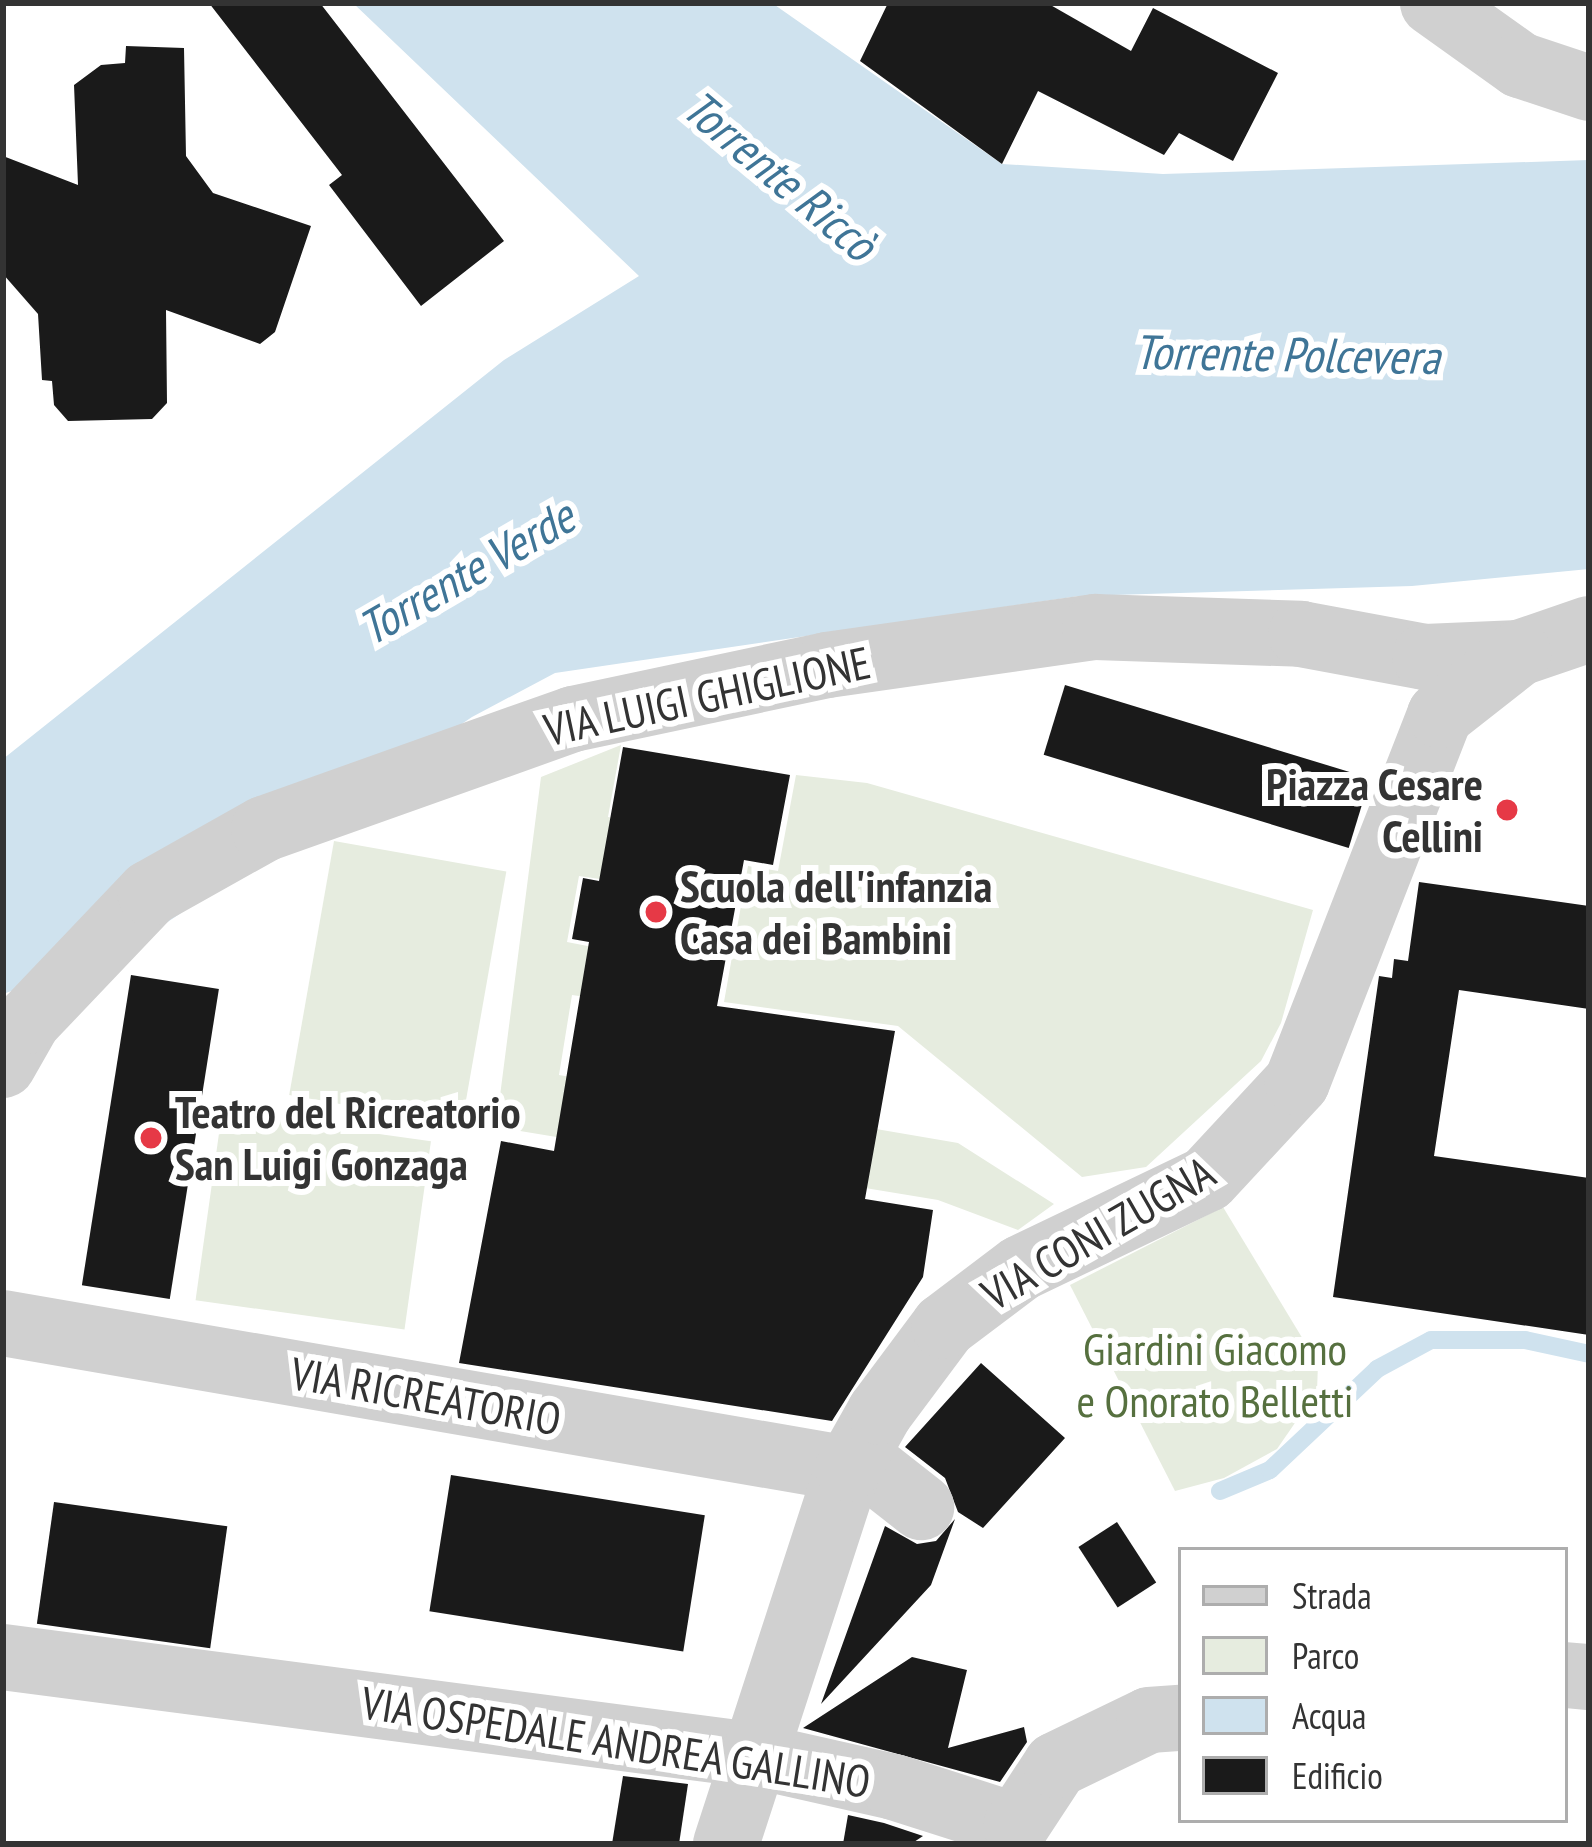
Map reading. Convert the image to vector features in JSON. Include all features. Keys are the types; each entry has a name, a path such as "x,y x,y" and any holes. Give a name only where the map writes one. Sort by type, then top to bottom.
{"street":[{"path":"1442,10 1503,83 1589,88"},
{"name":"VIA LUIGI GHIGLIONE","path":"3,1065 28,1021 150,893 265,829 573,719 826,665 1095,627 1301,634 1425,657 1519,653"},
{"path":"1519,653 1589,629"},
{"name":"VIA CONI ZUGNA","path":"726,1844 852,1462 944,1327 1021,1268 1207,1180 1297,1082 1440,715 1519,653"},
{"name":"VIA RICREATORIO","path":"3,1323 852,1462"},
{"path":"852,1462 921,1507"},
{"name":"VIA OSPEDALE ANDREA GALLINO","path":"3,1657 752,1755 894,1786 1019,1835 1056,1765 1149,1720 1178,1718"}],"green space":[{"path":"621,745 608,817 624,820 613,881 579,876 567,942 603,949 593,998 572,995 559,1075 958,1143 1054,1204 1018,1230 938,1200 496,1127 541,777"},
{"path":"796,775 867,783 1313,910 1281,1023 1261,1061 1146,1167 1082,1177 898,1026 724,1002 748,866 778,871"},
{"path":"334,841 506,871 462,1125 289,1095"},
{"path":"222,1112 431,1141 405,1330 196,1300"},
{"name":"Giardini Giacomo e Onorato Belletti","path":"1223,1207 1318,1364 1317,1391 1277,1449 1224,1478 1175,1491 1070,1285"}],"water":[{"path":"353,3 772,3 1002,164 1163,174 1589,160 1589,569 1412,586 1079,596 555,673 472,717 123,952 3,994 3,759 504,360 639,276"}],"building":[{"path":"209,3 320,3 504,241 421,306 329,185 342,175"},
{"path":"888,3 1047,3 1131,51 1153,8 1278,73 1233,161 1179,133 1164,155 1038,91 1002,164 860,61"},
{"path":"126,46 184,48 186,156 213,193 311,226 275,332 260,344 166,310 167,403 152,419 68,421 54,405 52,381 42,380 38,314 3,274 3,156 78,185 74,85 101,65 125,63"},
{"path":"1065,685 1370,778 1349,848 1044,755"},
{"path":"623,747 790,775 773,865 744,860 717,1006 895,1031 865,1199 933,1210 923,1277 832,1421 459,1363 501,1141 554,1151 589,942 572,939 583,878 599,881"},
{"path":"1419,882 1589,906 1589,1009 1459,990 1434,1156 1589,1178 1589,1335 1333,1297 1379,976 1392,978 1394,959 1408,961"},
{"name":"Teatro del Ricreatorio San Luigi Gonzaga","path":"131,975 219,989 170,1299 82,1285"},
{"path":"981,1363 1065,1438 983,1528 958,1512 945,1478 905,1447"},
{"path":"451,1475 705,1515 683,1652 429,1611"},
{"path":"54,1502 227,1526 210,1648 37,1624"},
{"path":"955,1519 931,1585 821,1704 885,1526 917,1544 936,1541"},
{"path":"1117,1522 1156,1582 1118,1607 1078,1547"},
{"path":"912,1657 967,1670 948,1748 1024,1727 1027,1742 1000,1782 803,1728"},
{"path":"623,1776 688,1784 679,1844 612,1844"},
{"path":"848,1815 923,1836 911,1844 843,1844"}],"waterway":[{"path":"1220,1491 1270,1470 1377,1369 1431,1340 1525,1340 1589,1354"}],"place":[{"name":"Piazza Cesare Cellini","path":"1507,810"},
{"name":"Scuola dell'infanzia Casa dei Bambini","path":"656,912"},
{"name":"Teatro del Ricreatorio San Luigi Gonzaga","path":"151,1138"}],"water label":[{"name":"Torrente Riccò","path":"780,175"},
{"name":"Torrente Polcevera","path":"1287,354"},
{"name":"Torrente Verde","path":"466,572"}]}
